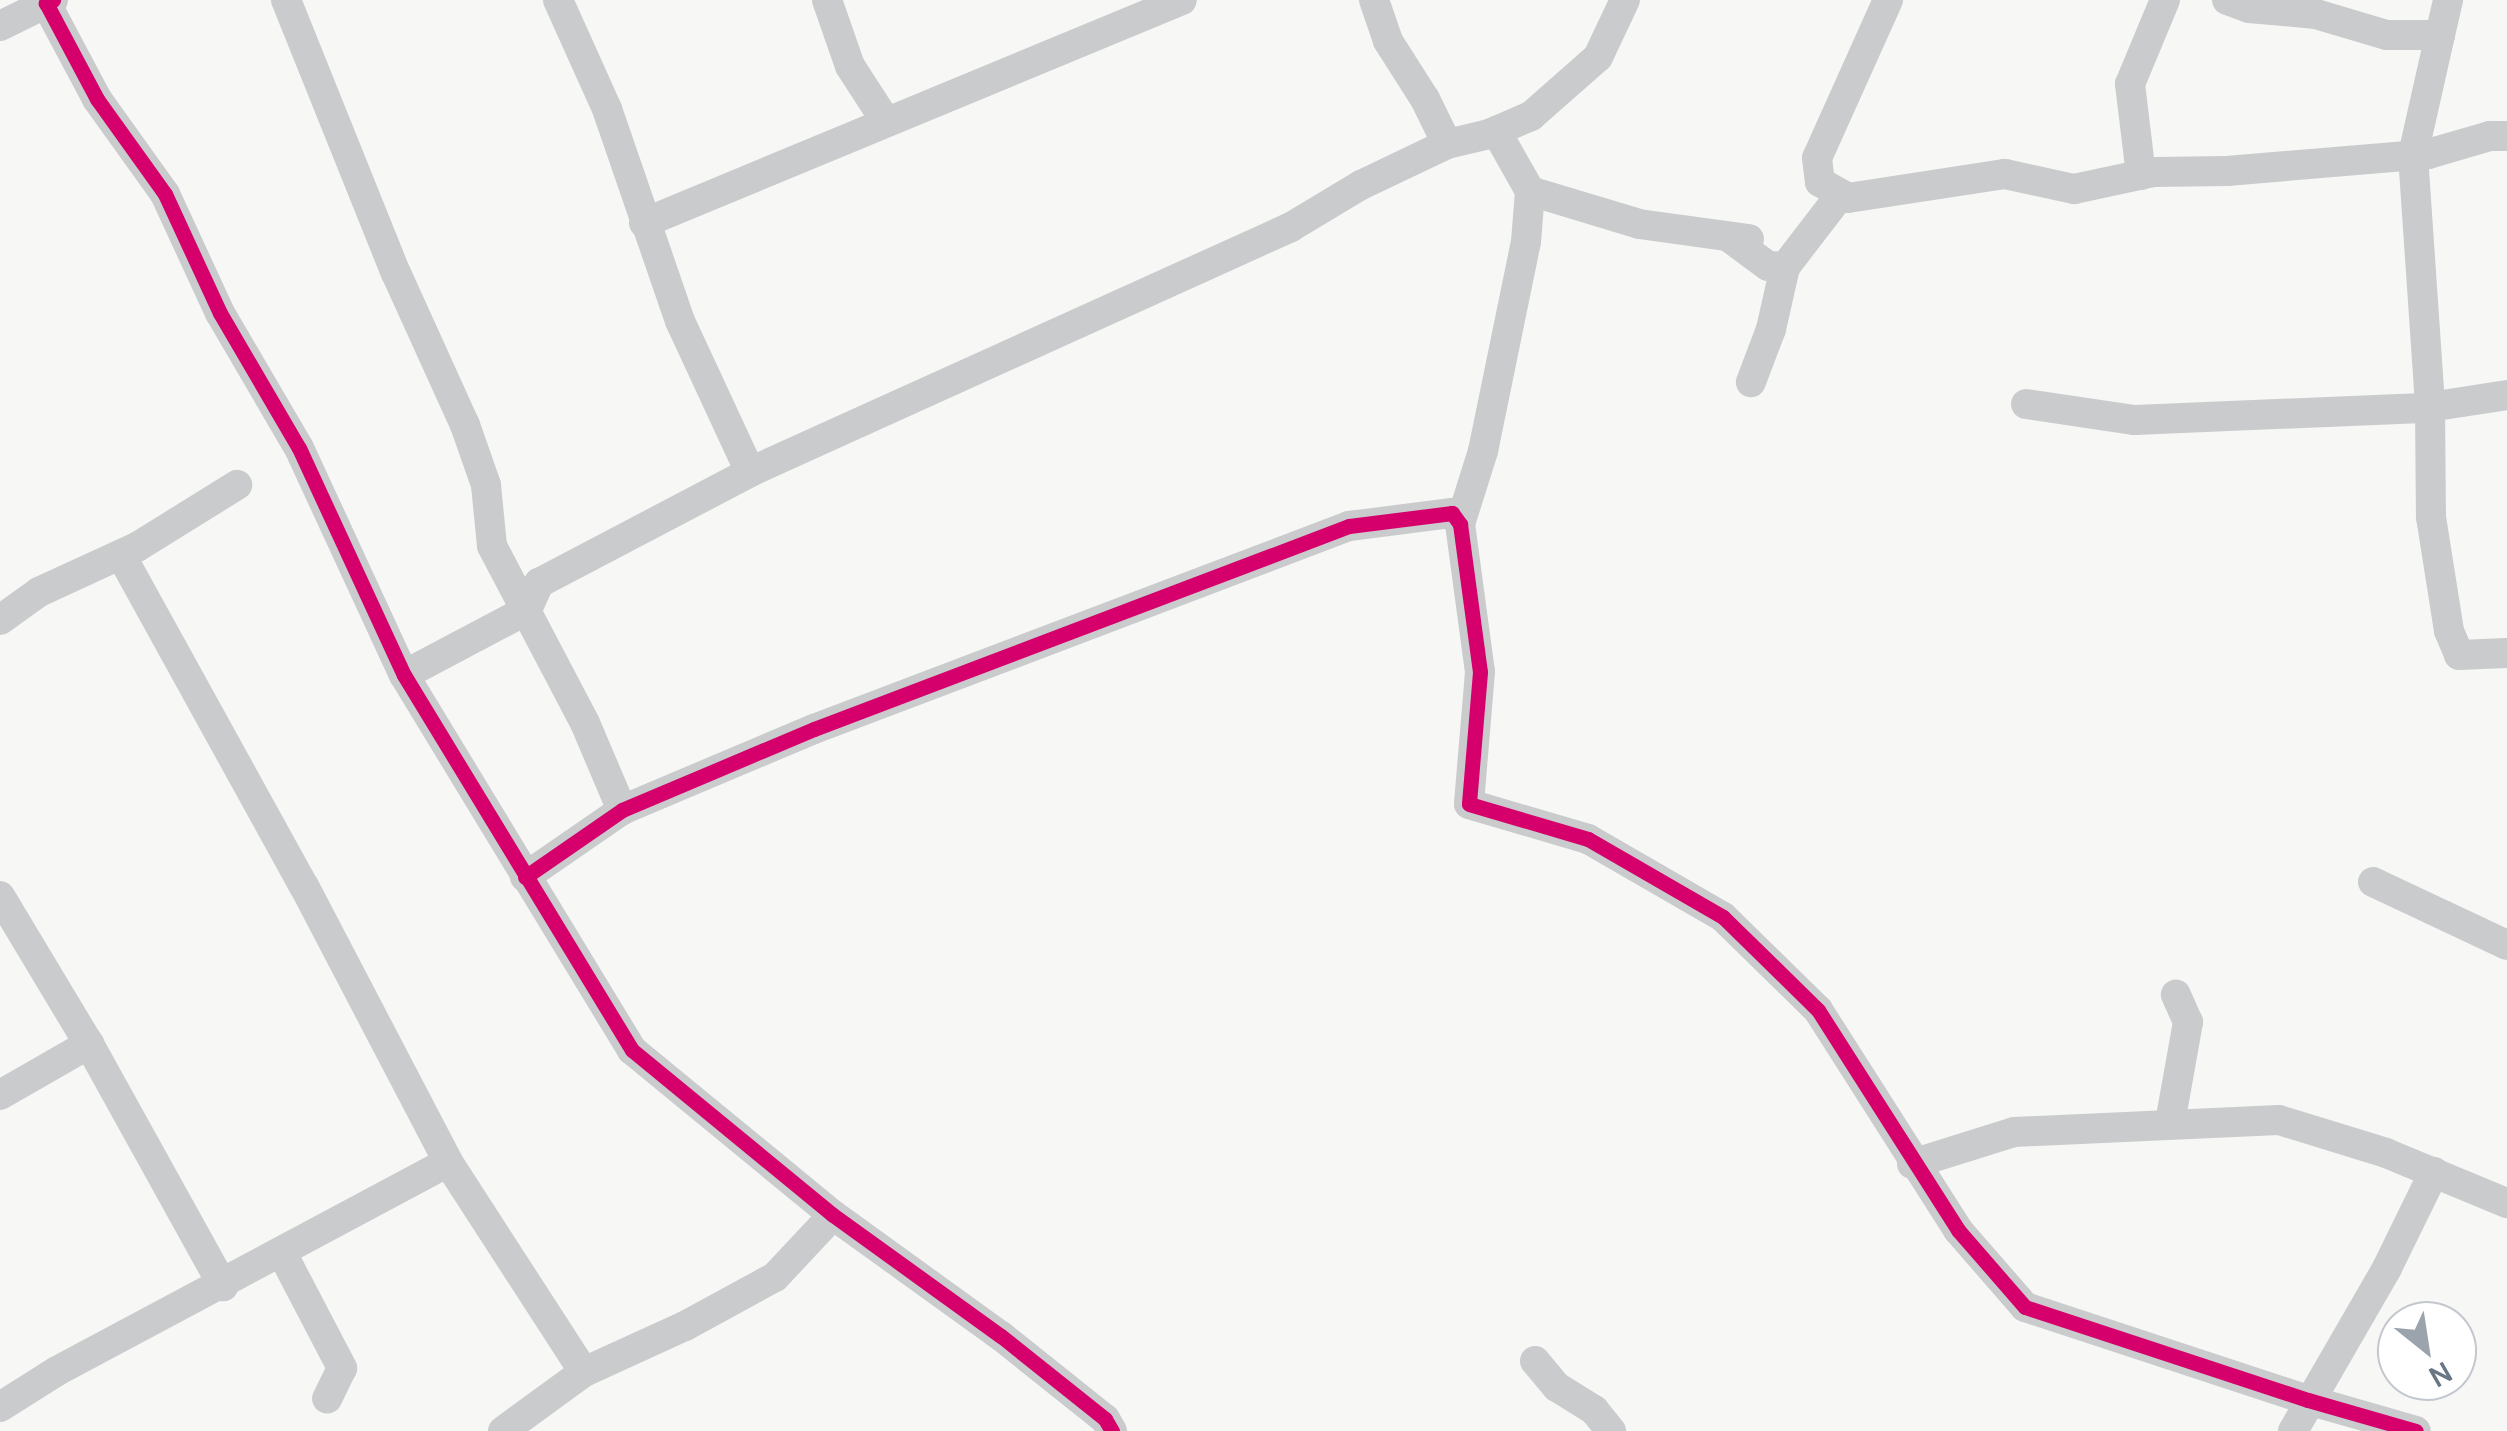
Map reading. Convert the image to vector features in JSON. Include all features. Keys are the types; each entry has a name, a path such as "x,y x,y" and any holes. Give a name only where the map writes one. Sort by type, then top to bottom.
{"street":[{"path":"286,0 396,273 466,425 486,485 492,546 584,723 622,810"},
{"path":"558,0 606,109 680,322 750,472"},
{"path":"827,0 850,66 885,120"},
{"path":"644,222 1182,0"},
{"path":"1374,0 1388,40 1426,99 1447,144"},
{"path":"404,675 527,610 539,582 750,472 1290,227 1362,185 1447,144 1496,132 1531,116 1598,57 1625,0"},
{"path":"1888,0 1817,158 1820,182 1848,198 2004,174 2074,188 2141,175 2413,155 2490,136 2507,136"},
{"path":"2141,175 2130,84 2165,0"},
{"path":"2227,0 2249,8 2316,14 2387,35 2440,35"},
{"path":"2448,0 2413,155 2430,407 2432,517 2449,631 2459,655 2507,653"},
{"path":"0,26 49,2 97,99 164,194 220,312 299,448 404,675 451,746 525,877 632,1050 833,1215 1000,1336 1105,1420 1112,1431"},
{"path":"1496,132 1530,191 1514,318 1483,452 1460,524 1480,672 1469,804 1588,838 1723,917 1818,1010 1912,1164 1958,1230 2026,1307 2308,1400 2416,1431"},
{"path":"631,182 691,202"},
{"path":"1530,191 1639,224 1740,238 1768,266 1785,267"},
{"path":"1751,382 1771,329 1785,267 1841,194"},
{"path":"2026,404 2135,420 2430,407 2507,394"},
{"path":"0,620 39,592 120,555 238,485"},
{"path":"525,877 622,810 814,729 1349,526 1452,513 1460,524"},
{"path":"120,555 304,886 448,1162 584,1372"},
{"path":"2372,882 2507,945"},
{"path":"0,896 223,1286"},
{"path":"2170,1123 2188,1022 2176,995"},
{"path":"0,1095 88,1044"},
{"path":"1912,1164 2014,1132 2279,1120 2434,1172 2507,1204"},
{"path":"0,1408 57,1371 223,1286 448,1162"},
{"path":"2293,1431 2388,1268 2434,1172"},
{"path":"503,1431 584,1372 685,1326 774,1277 833,1215"},
{"path":"282,1253 342,1368 327,1399"},
{"path":"1535,1361 1557,1386 1594,1410 1611,1431"}],"cycle path":[{"path":"53,0 46,3 97,99 165,194 220,313 299,448 404,675 632,1050 833,1215 1001,1336 1105,1419 1112,1431"},
{"path":"525,877 622,810 814,729 1349,526 1452,513 1460,524 1480,672 1469,804 1588,839 1723,917 1818,1010 1958,1230 2025,1307 2308,1400 2416,1431"}]}
